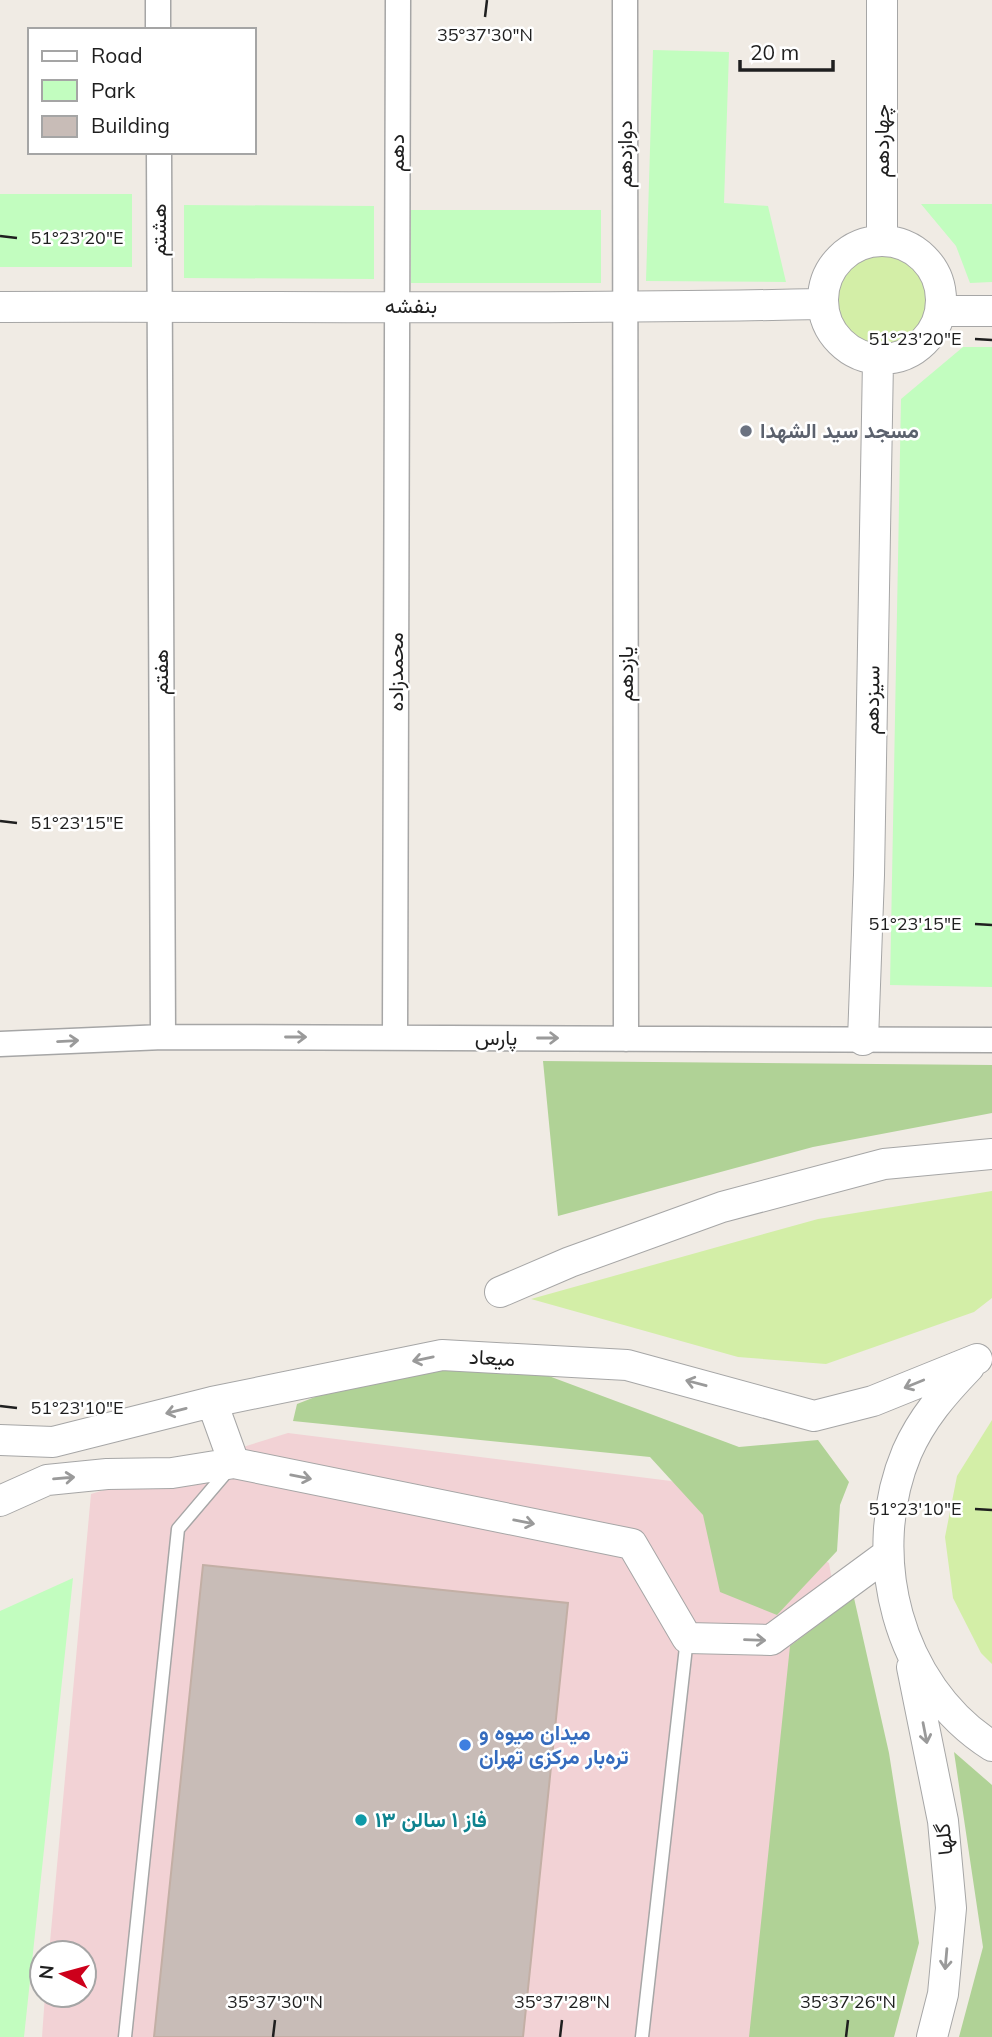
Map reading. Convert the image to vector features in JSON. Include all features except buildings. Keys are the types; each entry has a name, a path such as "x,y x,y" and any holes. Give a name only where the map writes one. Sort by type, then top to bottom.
{"street":[{"path":"158,0 158,28"},
{"name":"دهم","path":"397,306 398,0"},
{"name":"دوازدهم","path":"625,0 625,309"},
{"name":"چهاردهم","path":"882,241 883,0"},
{"name":"هشتم","path":"159,154 159,307"},
{"path":"882,241 902,245 920,255 933,271 940,290 940,310 935,327 918,346 895,358 878,360 861,356 847,348 835,336 826,321 822,304 824,285 839,260 863,244 882,241"},
{"name":"بنفشه","path":"0,307 397,306 625,309 822,304"},
{"name":"محمدزاده","path":"395,1038 397,306"},
{"name":"هفتم","path":"159,307 163,1037"},
{"name":"یازدهم","path":"625,309 626,1039"},
{"path":"940,310 992,311"},
{"name":"سیزدهم","path":"863,1040 878,360"},
{"name":"پارس","path":"0,1044 163,1037 992,1040"},
{"path":"500,1292 570,1262 722,1207 884,1164 992,1154"},
{"path":"985,1354 936,1401 907,1452 890,1509 888,1554 893,1599 907,1643 936,1693 975,1736 992,1746"},
{"name":"میعاد","path":"0,1440 54,1442 212,1402 442,1355 627,1365 814,1416 873,1401 985,1354"},
{"path":"212,1402 234,1463"},
{"path":"0,1501 47,1480 107,1474 173,1473 234,1463 632,1544 687,1637 771,1640 888,1554"},
{"name":"گلها","path":"907,1643 943,1821 951,1908 943,1994 932,2037"}],"lane":[{"path":"125,2037 178,1529 234,1463"},
{"path":"642,2037 687,1637"}],"shaded area":[{"name":"میدان میوه و تره‌بار مرکزی تهران","path":"288,1433 671,1481 829,1563 893,1926 871,2037 42,2037 44,2009 98,2009 98,1939 50,1939 91,1494"}],"green space":[{"path":"653,50 729,52 724,203 768,206 786,282 646,281"},
{"path":"0,194 132,194 132,267 0,267"},
{"path":"921,204 992,204 992,282 970,283 956,246"},
{"path":"184,205 374,206 374,279 184,278"},
{"path":"411,210 601,210 601,283 411,283"},
{"path":"881,249 909,257 923,271 931,299 923,327 909,341 881,349 853,341 839,327 831,299 839,271 853,257"},
{"path":"963,347 992,347 992,987 890,985 901,399"},
{"path":"543,1061 992,1065 992,1113 813,1147 558,1216"},
{"path":"992,1191 992,1298 974,1312 826,1364 738,1357 531,1299 818,1219"},
{"path":"471,1367 546,1375 739,1447 818,1440 849,1482 840,1505 837,1551 777,1615 720,1592 703,1515 650,1457 293,1421 297,1404 382,1371"},
{"path":"992,1420 992,1664 981,1653 953,1598 945,1537 957,1476"},
{"path":"73,1578 34,1939 28,1939 28,2000 24,2037 0,2037 0,1611"},
{"path":"854,1598 889,1753 919,1943 894,2037 749,2037 790,1646"},
{"path":"954,1752 992,1785 992,2037 959,2037 983,1947"}],"place":[{"name":"مسجد سید الشهدا","path":"746,431"},
{"name":"میدان میوه و تره‌بار مرکزی تهران","path":"465,1745"},
{"name":"فاز ۱ سالن ۱۳","path":"361,1820"}]}
